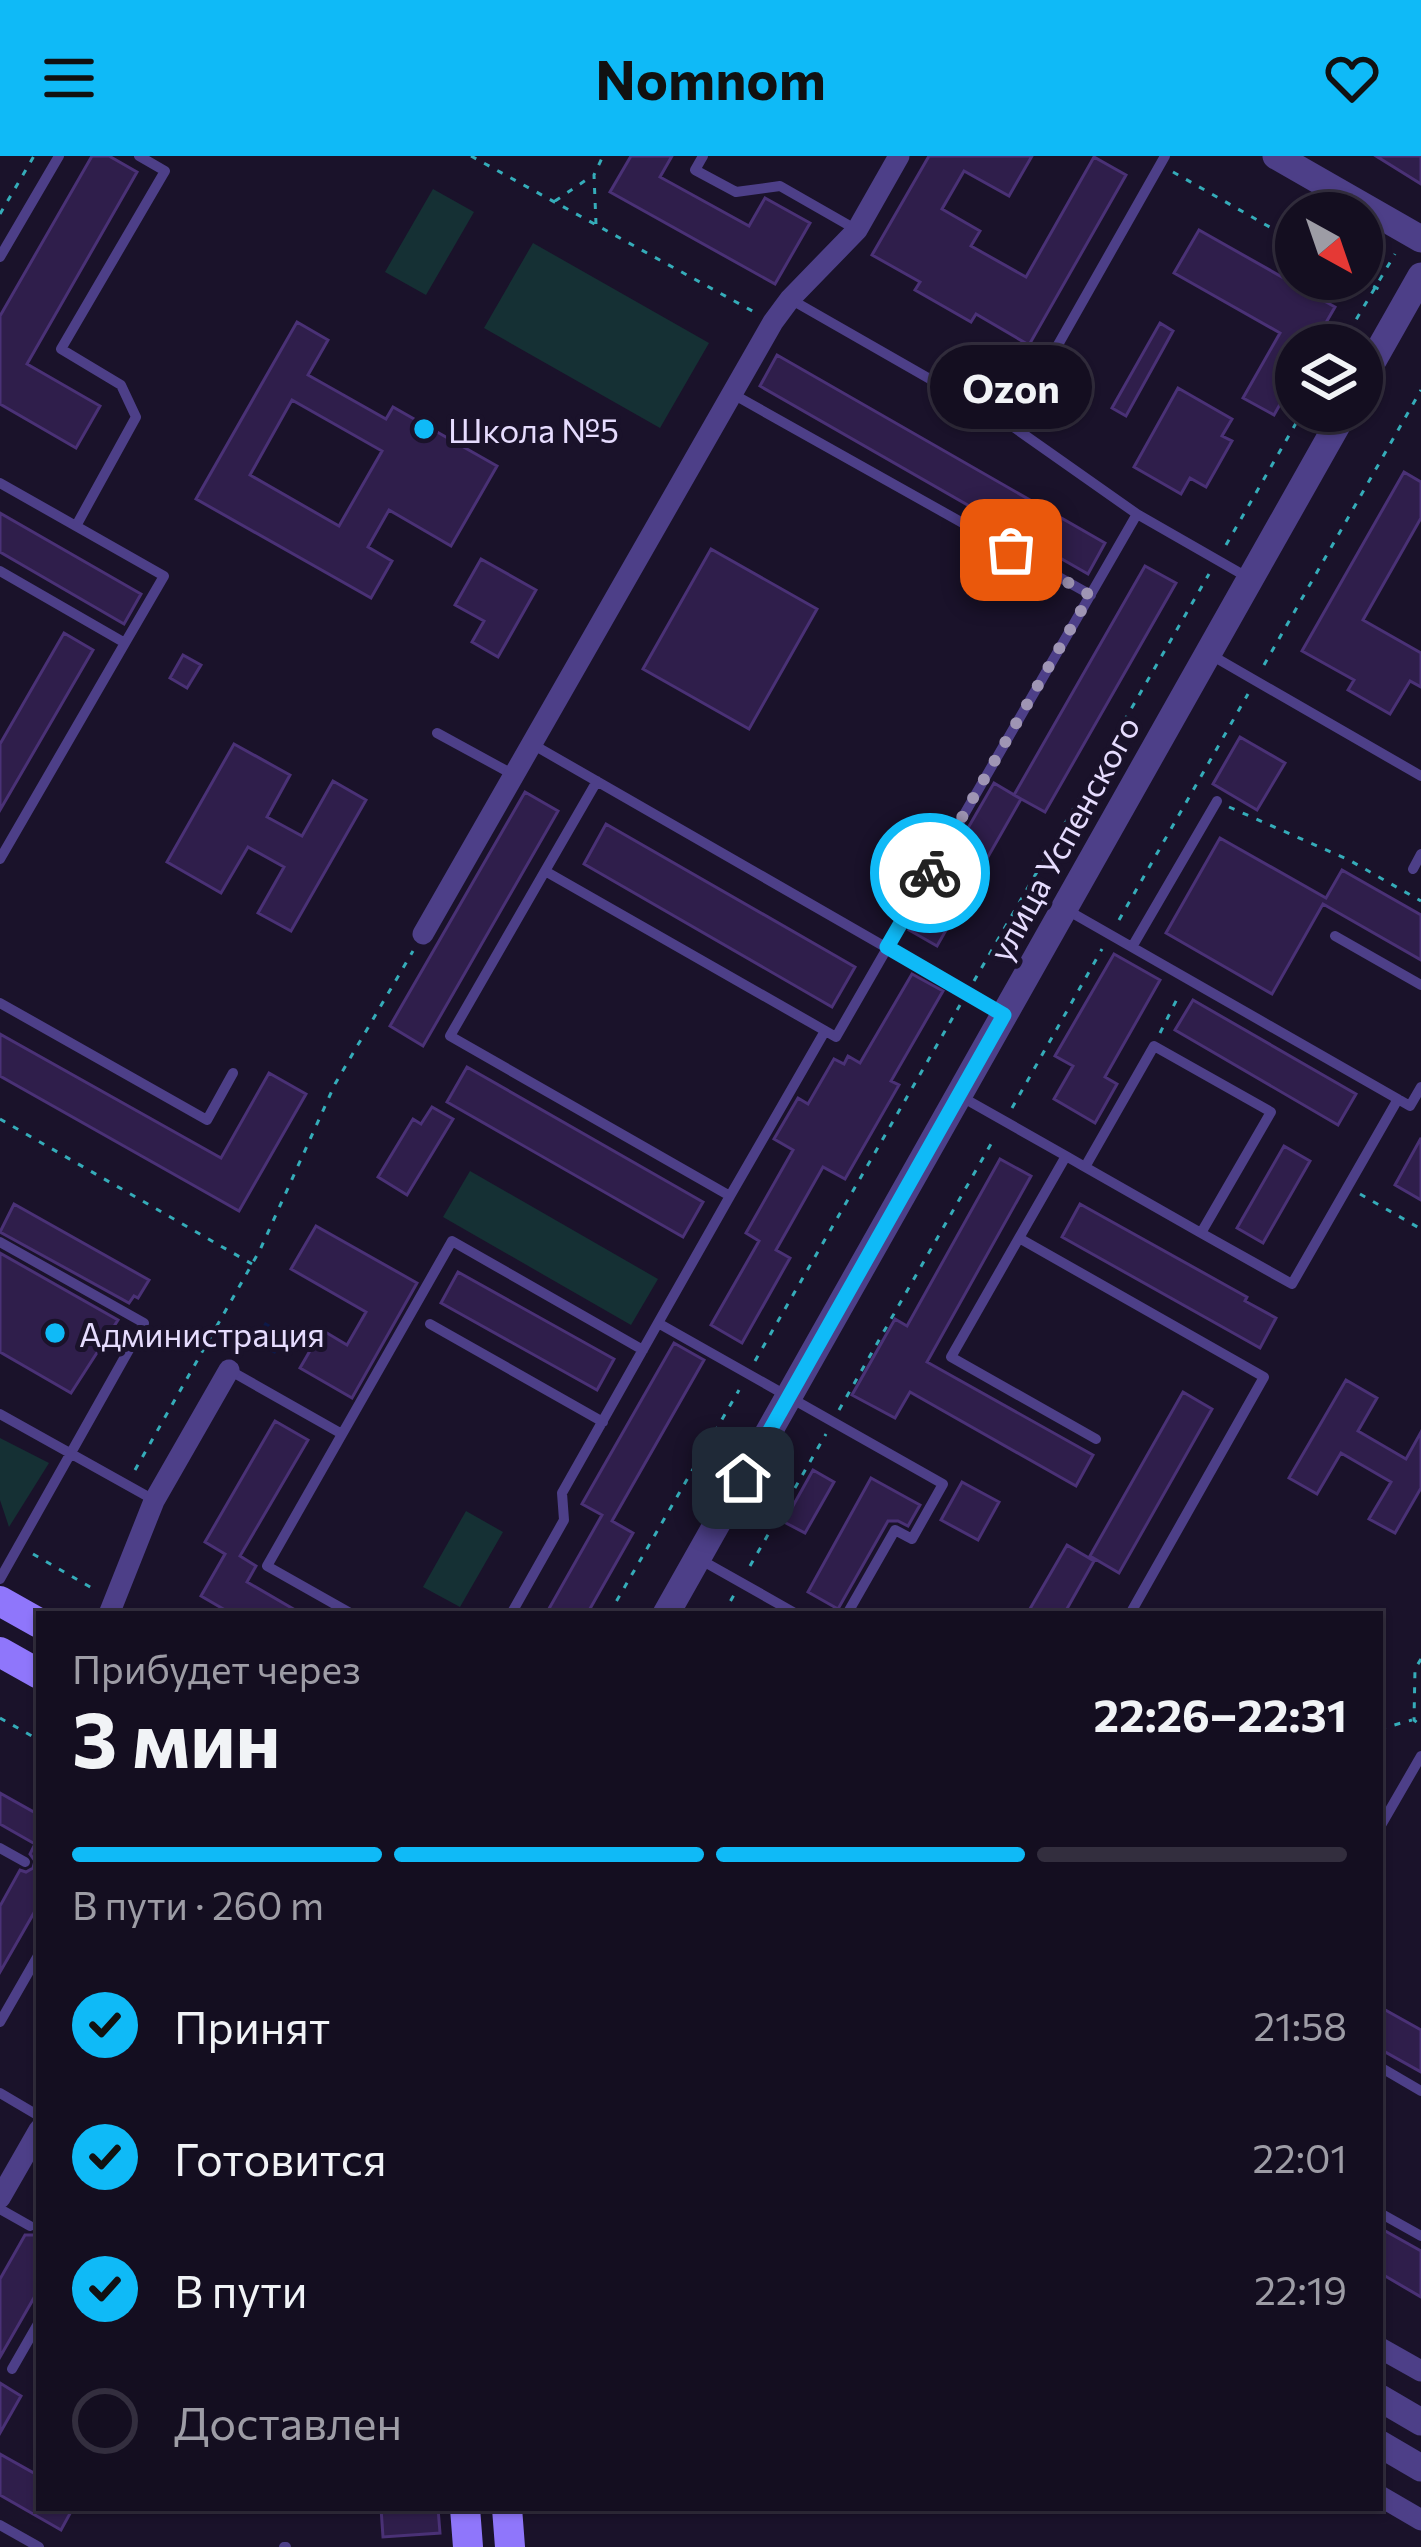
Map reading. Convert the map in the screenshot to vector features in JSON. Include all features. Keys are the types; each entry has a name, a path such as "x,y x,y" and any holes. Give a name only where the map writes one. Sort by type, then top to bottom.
{"main road":[{"path":"0,1601 36,1622"},
{"path":"0,1652 36,1672"},
{"path":"465,2511 468,2547"},
{"path":"507,2511 510,2547"}],"street":[{"path":"423,934 773,322 857,230 898,156"},
{"path":"1276,156 1421,239"},
{"path":"1383,343 1421,277"},
{"name":"улица Успенского","path":"668,1611 1333,432"},
{"path":"112,1608 154,1501 229,1370"},
{"path":"0,2198 36,2135"},
{"path":"1383,2350 1421,2372"},
{"path":"1383,2400 1421,2422"},
{"path":"1383,2446 1421,2468"},
{"path":"1383,2498 1421,2520"}],"lane":[{"path":"0,257 59,156"},
{"path":"76,526 136,417 121,385 61,350 165,171 139,156"},
{"path":"703,156 695,170 736,192 780,186 857,230"},
{"path":"1012,426 1159,160"},
{"path":"790,299 1012,426 1137,514 1250,578"},
{"path":"731,393 1090,595"},
{"path":"0,483 164,576 0,859"},
{"path":"545,871 836,1037 1137,514"},
{"path":"0,571 125,643"},
{"path":"1208,654 1421,776"},
{"path":"437,733 514,775"},
{"path":"532,744 1004,1015"},
{"path":"597,781 450,1036 730,1196"},
{"path":"1132,947 1217,800"},
{"path":"1413,869 1421,854"},
{"path":"1064,908 1410,1106 1421,1087"},
{"path":"1336,936 1421,985"},
{"path":"0,1003 207,1120 233,1072"},
{"path":"513,1611 565,1520 562,1493 825,1031"},
{"path":"1085,1167 1154,1046 1270,1112 1202,1233"},
{"path":"958,1095 1292,1284 1398,1099"},
{"path":"1066,1156 951,1357 1096,1439"},
{"path":"1018,1238 1264,1377 1132,1611"},
{"path":"347,1611 267,1566 452,1241 643,1350"},
{"path":"0,1242 144,1323 0,1579"},
{"path":"658,1323 943,1484 912,1539 895,1530 849,1611"},
{"path":"430,1324 603,1422"},
{"path":"229,1370 342,1434"},
{"path":"0,1414 154,1501"},
{"path":"698,1558 791,1611"},
{"path":"1383,1822 1421,1756"},
{"path":"0,1848 25,1862"},
{"path":"0,2022 36,1959"},
{"path":"1383,2069 1421,2090"},
{"path":"0,2093 36,2114"},
{"path":"0,2209 30,2226"},
{"path":"1383,2215 1421,2236"},
{"path":"12,2369 36,2327"},
{"path":"0,2525 39,2547"}],"path":[{"path":"0,214 34,156"},
{"path":"471,156 773,322"},
{"path":"554,202 593,175 603,156"},
{"path":"1159,160 1275,229"},
{"path":"593,175 596,225"},
{"path":"725,1611 1421,390"},
{"path":"611,1611 1291,432"},
{"path":"1194,788 1241,814 1348,860 1421,901"},
{"path":"127,1485 252,1264 334,1084 423,934"},
{"path":"1154,1046 1187,979"},
{"path":"0,1119 252,1264"},
{"path":"1347,1187 1421,1229"},
{"path":"19,1546 112,1608"},
{"path":"1414,1720 1415,1669 1421,1659"},
{"path":"0,1718 36,1738"},
{"path":"1414,1720 1421,1726"},
{"path":"1383,1728 1414,1720"}],"green space":[{"path":"433,189 474,212 426,295 385,272"},
{"path":"533,243 709,343 660,428 484,328"},
{"path":"470,1171 658,1279 631,1325 443,1217"},
{"path":"0,1438 49,1463 9,1527 0,1500"},
{"path":"466,1511 503,1532 460,1607 423,1587"}],"water":[{"path":"265,1322 286,1334 275,1354 254,1342"}],"building":[{"path":"92,156 109,156 137,172 27,364 100,406 76,448 0,404 0,316"},
{"path":"631,156 672,156 660,177 749,226 765,198 810,223 775,284 610,192"},
{"path":"929,156 1032,156 1009,196 964,171 942,209 980,231 971,246 1026,277 1094,157 1126,175 1029,345 976,314 971,322 915,290 920,282 872,255"},
{"path":"1376,156 1421,156 1421,184"},
{"path":"1199,230 1275,273 1275,300 1323,300 1335,307 1325,324 1275,324 1275,330 1174,273"},
{"path":"297,322 328,340 308,375 386,419 393,407 497,466 451,546 389,510 368,547 392,561 371,598 196,499","holes":["292,400 382,451 339,526 250,475"]},
{"path":"1160,323 1173,331 1126,416 1112,408"},
{"path":"1275,342 1274,415 1243,398"},
{"path":"777,355 1105,543 1088,574 760,386"},
{"path":"1178,388 1232,419 1222,436 1232,441 1206,487 1190,478 1181,494 1134,467"},
{"path":"1404,472 1421,482 1421,518 1363,620 1421,653 1421,687 1410,681 1390,714 1348,690 1354,680 1302,651"},
{"path":"0,513 141,594 124,624 0,552"},
{"path":"711,549 817,609 749,729 643,669"},
{"path":"481,559 536,590 498,657 472,642 484,621 455,605"},
{"path":"1145,566 1176,583 1045,812 1014,795"},
{"path":"64,633 93,650 0,810 0,744"},
{"path":"183,655 201,665 187,688 170,678"},
{"path":"1240,737 1285,763 1257,810 1213,784"},
{"path":"234,744 290,775 267,817 302,836 333,781 366,800 291,931 258,913 284,867 248,847 221,893 167,862"},
{"path":"994,783 1021,799 937,946 909,930"},
{"path":"525,792 558,811 423,1046 390,1026"},
{"path":"606,824 855,967 832,1007 584,864"},
{"path":"1220,838 1326,898 1342,870 1421,915 1421,960 1323,904 1272,994 1166,933"},
{"path":"1114,954 1160,980 1105,1077 1117,1084 1095,1123 1054,1099 1073,1066 1055,1056"},
{"path":"912,974 943,991 891,1081 899,1085 845,1179 823,1167 776,1250 790,1258 742,1343 711,1325 759,1241 746,1233 793,1150 774,1139 798,1098 808,1104 834,1059 844,1064 848,1056 860,1063"},
{"path":"1193,1000 1356,1094 1338,1125 1175,1030"},
{"path":"0,1034 221,1158 269,1073 306,1094 239,1211 0,1076"},
{"path":"467,1067 703,1202 683,1237 447,1102"},
{"path":"432,1107 453,1119 407,1195 378,1177 413,1119 421,1124"},
{"path":"1421,1138 1421,1200 1395,1185"},
{"path":"1284,1146 1310,1161 1263,1243 1237,1228"},
{"path":"1000,1159 1031,1176 927,1362 1093,1455 1076,1486 910,1392 895,1418 852,1395 895,1319 907,1326"},
{"path":"14,1204 149,1280 138,1298 134,1296 129,1303 0,1232"},
{"path":"1080,1204 1276,1318 1260,1348 1062,1237"},
{"path":"316,1226 417,1283 352,1398 300,1368 322,1330 347,1345 366,1312 291,1269"},
{"name":"Администрация","path":"0,1253 118,1320 71,1393 0,1352"},
{"path":"458,1272 614,1359 597,1390 441,1303"},
{"path":"674,1343 704,1360 612,1521 633,1533 589,1611 548,1611 602,1515 582,1504"},
{"path":"1346,1380 1377,1398 1358,1431 1406,1459 1421,1432 1421,1488 1395,1533 1369,1519 1391,1482 1341,1453 1317,1494 1289,1478"},
{"path":"1183,1392 1212,1409 1119,1573 1090,1556"},
{"path":"275,1421 308,1440 240,1556 256,1566 247,1582 297,1611 227,1611 201,1596 225,1554 205,1542"},
{"path":"813,1470 834,1482 805,1533 784,1522"},
{"path":"871,1478 920,1505 908,1526 888,1521 838,1609 808,1592"},
{"path":"962,1482 999,1502 978,1540 941,1520"},
{"path":"1067,1545 1094,1561 1066,1611 1029,1611"},
{"path":"0,1793 36,1813 36,1909 0,1972 0,1906 20,1870 33,1868 30,1854 35,1844 0,1824"},
{"path":"1383,2009 1421,2030 1421,2072 1383,2051"},
{"path":"1383,2230 1421,2251 1421,2297 1383,2275"},
{"path":"25,2235 34,2235 36,2294 0,2357 0,2279"},
{"path":"0,2383 21,2396 0,2433"},
{"path":"0,2454 36,2474 36,2511 71,2511 61,2530 0,2495"},
{"path":"381,2511 438,2511 440,2533 383,2537"}],"way so far":[{"path":"930,873 1090,595 1011,550"}],"place":[{"name":"Школа №5","path":"424,429"},
{"name":"Ozon","path":"1011,550"},
{"name":"Администрация","path":"55,1333"}],"route":[{"path":"743,1478 1004,1015 887,947 930,873"}]}
